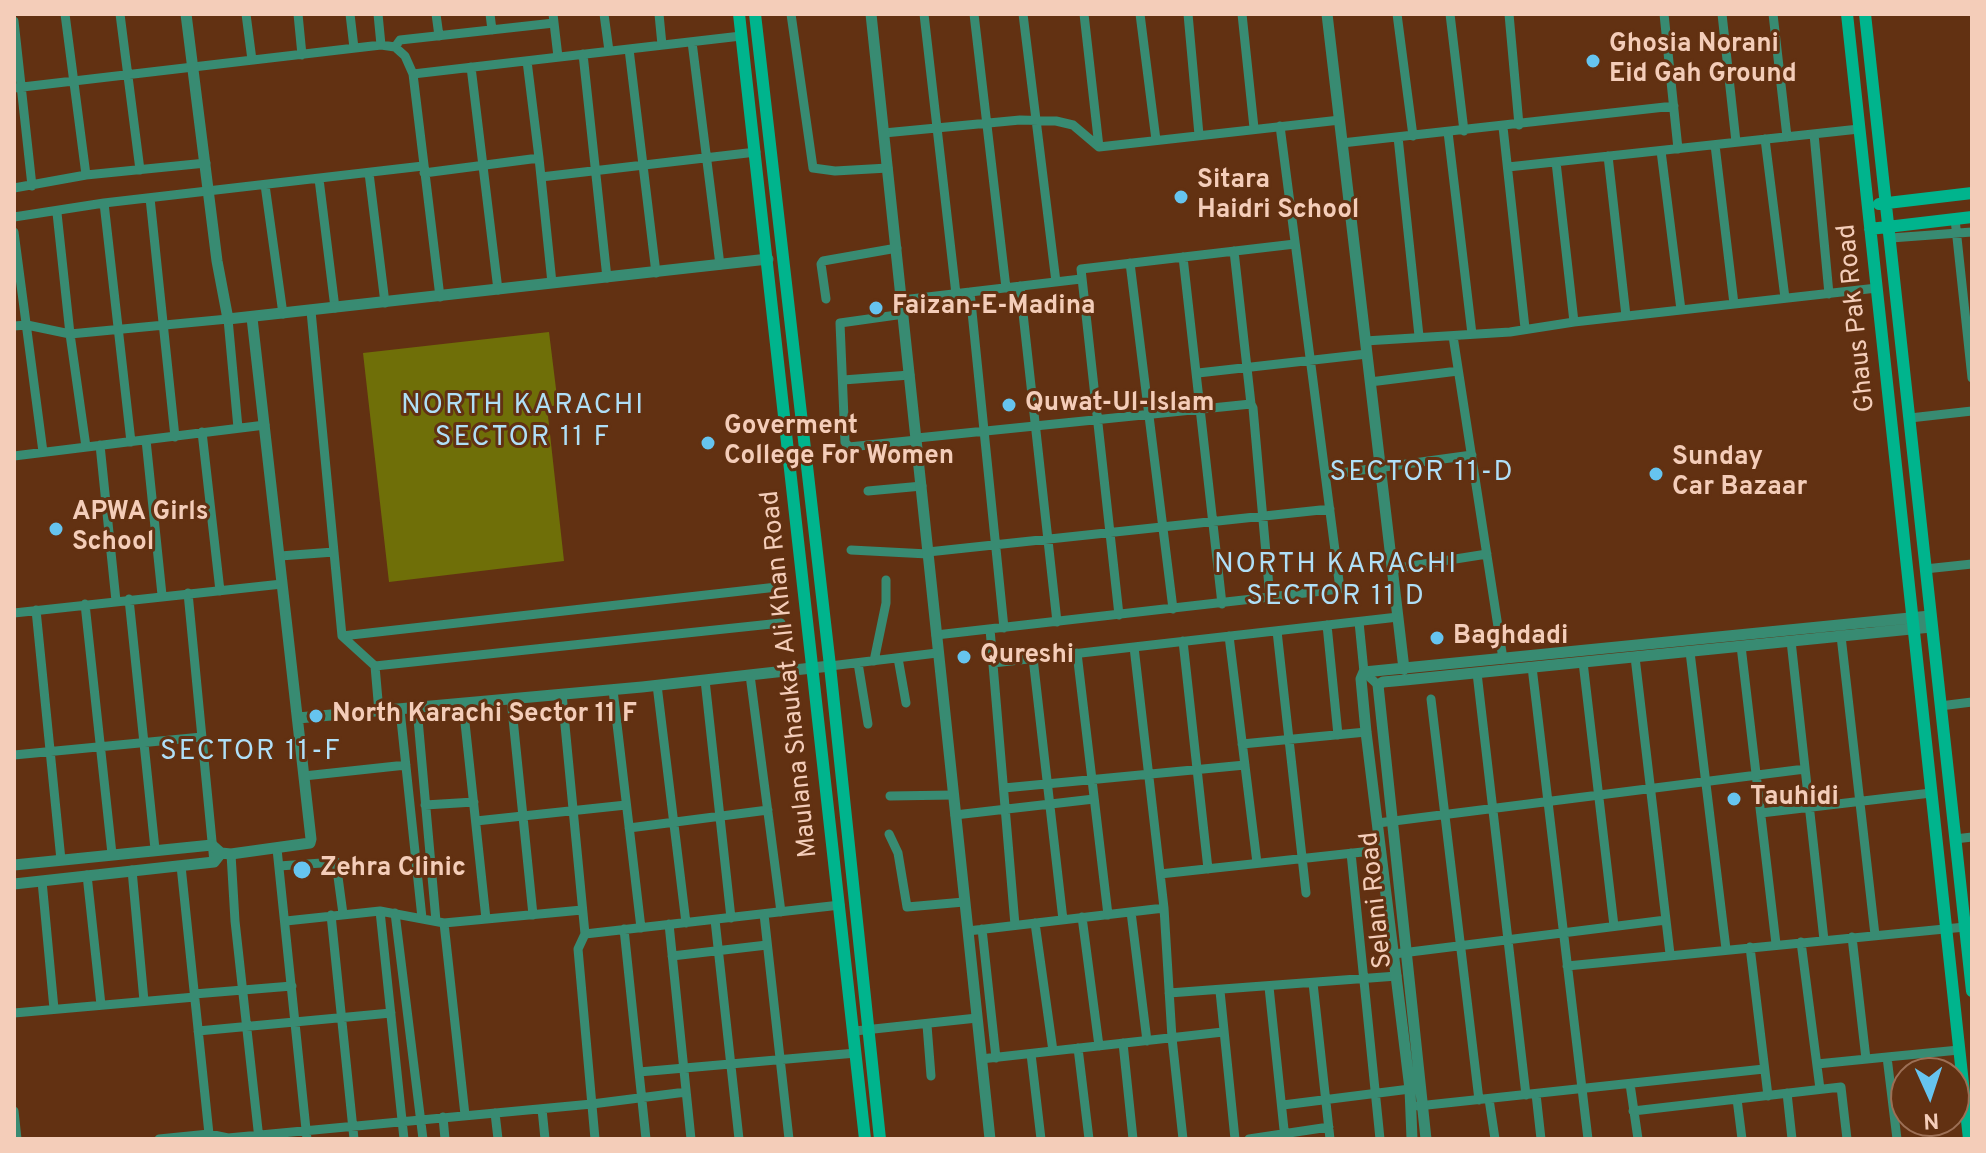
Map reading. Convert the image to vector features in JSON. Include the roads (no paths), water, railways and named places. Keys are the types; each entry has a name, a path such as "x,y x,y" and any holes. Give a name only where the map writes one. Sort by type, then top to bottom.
{"main road":[{"name":"Maulana Shaukat Ali Khan Road","path":"739,14 840,905 880,1139"},
{"name":"Maulana Shaukat Ali Khan Road","path":"755,14 830,666 861,1031 856,1053 865,1139"},
{"name":"Ghaus Pak Road","path":"1847,14 1969,1139"},
{"path":"1865,14 1972,988"},
{"path":"1868,206 1972,193"},
{"path":"1870,229 1890,232 1972,217"}],"street":[{"path":"65,14 86,175"},
{"path":"120,14 140,170"},
{"path":"186,14 228,319 238,428"},
{"path":"246,14 252,60"},
{"path":"298,14 302,55"},
{"path":"350,14 354,48"},
{"path":"378,14 381,45"},
{"path":"436,14 439,36"},
{"path":"490,14 492,30"},
{"path":"604,14 609,51"},
{"path":"659,14 662,45"},
{"path":"791,14 813,168 835,171 888,168"},
{"path":"871,14 990,1139"},
{"path":"924,14 956,294"},
{"path":"974,14 1006,288"},
{"path":"1023,14 1056,282"},
{"path":"1084,14 1099,147"},
{"path":"1140,14 1156,140"},
{"path":"1188,14 1199,135"},
{"path":"1242,14 1254,128"},
{"path":"1327,14 1404,674"},
{"path":"1397,14 1413,136"},
{"path":"1450,14 1464,131"},
{"path":"1509,14 1519,125"},
{"path":"1664,14 1678,149"},
{"path":"1722,14 1736,142"},
{"path":"1773,14 1787,137"},
{"path":"395,47 400,40 492,30 554,18 558,57"},
{"path":"14,21 17,88 32,186"},
{"path":"413,74 741,36"},
{"path":"692,42 720,265"},
{"path":"17,88 381,45 395,47 405,56 413,74 440,297"},
{"path":"629,49 656,273"},
{"path":"583,54 607,278"},
{"path":"527,61 552,283"},
{"path":"471,67 498,290"},
{"path":"1342,143 1674,106"},
{"path":"884,133 1037,121 1073,125 1099,147 1340,120"},
{"path":"936,635 1340,589 1280,126"},
{"path":"1503,127 1525,328"},
{"path":"1508,167 1859,129"},
{"path":"1448,132 1472,334"},
{"path":"1814,134 1829,294"},
{"path":"1398,137 1419,336"},
{"path":"1765,139 1785,298"},
{"path":"1715,145 1734,304"},
{"path":"1661,151 1681,310"},
{"path":"541,177 756,152"},
{"path":"1608,156 1626,316"},
{"path":"14,217 57,213 104,203 369,173 539,158"},
{"path":"1556,162 1574,322"},
{"path":"14,188 86,175 206,163"},
{"path":"369,173 385,303"},
{"path":"319,179 335,308"},
{"path":"265,185 283,314"},
{"path":"150,198 175,437"},
{"path":"104,203 131,442"},
{"path":"57,213 86,447"},
{"path":"1955,219 1967,278 1972,378"},
{"path":"14,232 43,452"},
{"path":"1890,232 1972,232"},
{"path":"1119,615 1081,269 1295,244"},
{"path":"826,299 823,261 897,248"},
{"path":"1234,251 1253,408 1270,598"},
{"path":"1183,257 1222,604"},
{"path":"14,326 27,325 70,334 252,318 768,259"},
{"path":"1130,263 1173,609"},
{"path":"902,300 1081,279"},
{"path":"1020,286 1057,622"},
{"path":"1198,373 1311,361 1419,336 1453,336 1877,288"},
{"path":"970,292 1004,628"},
{"path":"311,311 342,636 375,666 379,712"},
{"path":"904,314 841,321 847,446 985,429 1251,404"},
{"path":"14,865 155,849 219,853 277,849 306,845 311,839 252,318"},
{"path":"1453,336 1503,659"},
{"path":"1370,382 1458,371"},
{"path":"843,380 910,375"},
{"path":"1910,418 1972,411"},
{"path":"14,456 265,425"},
{"path":"202,432 220,591"},
{"path":"146,440 162,595"},
{"path":"100,445 116,601"},
{"path":"1326,475 1472,455"},
{"path":"868,491 922,486"},
{"path":"851,550 928,553 1330,509"},
{"path":"280,556 334,552"},
{"path":"1392,569 1487,554"},
{"path":"1925,569 1972,564"},
{"path":"874,661 886,603 886,580"},
{"path":"14,613 282,584"},
{"path":"342,636 777,587"},
{"path":"188,593 202,737 243,990 259,1137"},
{"path":"129,599 155,849"},
{"path":"85,604 112,854"},
{"path":"36,610 61,860"},
{"path":"993,663 1398,617"},
{"path":"1359,622 1364,672 1378,685 1404,674 1503,659 1931,622"},
{"path":"375,666 781,623"},
{"path":"1364,672 1477,673 1841,636 1913,624"},
{"path":"1327,625 1338,735"},
{"path":"990,629 1015,925"},
{"path":"1277,631 1306,893"},
{"path":"1229,636 1257,863"},
{"path":"1841,636 1875,935"},
{"path":"1183,641 1208,869"},
{"path":"1791,641 1824,940"},
{"path":"1741,646 1776,944"},
{"path":"1134,647 1164,908 1172,1038 1183,1139"},
{"path":"1690,652 1726,949"},
{"path":"298,718 613,690 937,653"},
{"path":"1077,653 1108,915"},
{"path":"1635,657 1670,954"},
{"path":"898,658 906,703"},
{"path":"1033,658 1063,920"},
{"path":"1583,662 1614,926"},
{"path":"858,663 868,724"},
{"path":"1532,667 1588,1139"},
{"name":"Selani Road","path":"1364,672 1361,679 1366,732 1381,850 1400,953 1397,976 1410,1089 1426,1139"},
{"path":"1477,673 1508,939 1531,1094 1541,1139"},
{"path":"750,675 781,912"},
{"path":"705,680 731,918"},
{"path":"657,685 686,923"},
{"name":"Selani Road","path":"1378,685 1416,1106 1412,1139"},
{"path":"613,690 641,928"},
{"path":"562,694 585,934 578,949 595,1139"},
{"path":"511,699 533,915"},
{"path":"1431,699 1461,945 1484,1099 1495,1139"},
{"path":"1940,706 1972,702"},
{"path":"463,704 486,919"},
{"path":"417,708 425,805 465,1115"},
{"path":"400,710 422,918"},
{"path":"1242,744 1366,732"},
{"path":"14,755 202,737"},
{"path":"304,776 406,765"},
{"path":"1004,788 1245,765"},
{"path":"1378,823 1805,769"},
{"path":"1761,813 1931,793"},
{"path":"890,796 928,798 953,795"},
{"path":"955,815 1094,799"},
{"path":"425,805 474,802"},
{"path":"476,821 626,805"},
{"path":"629,828 768,810"},
{"path":"889,834 898,853 907,907 964,902"},
{"path":"1955,839 1972,837"},
{"path":"277,849 306,1134"},
{"path":"1160,874 1381,850"},
{"path":"14,884 181,866 219,853"},
{"path":"1351,853 1380,1139"},
{"path":"279,866 336,862 343,914"},
{"path":"181,866 198,1031 213,1136"},
{"path":"132,870 144,1001"},
{"path":"87,875 101,1005"},
{"path":"42,881 54,1009"},
{"path":"585,934 840,905"},
{"path":"968,931 1164,908"},
{"path":"286,921 380,911 440,922 582,910"},
{"path":"380,911 404,1139"},
{"path":"1131,912 1147,1041"},
{"path":"395,913 423,1139"},
{"path":"764,914 789,1139"},
{"path":"331,915 354,1139"},
{"path":"1082,917 1099,1046"},
{"path":"715,920 739,1139"},
{"path":"1400,953 1666,920"},
{"path":"1035,923 1053,1051"},
{"path":"669,924 691,1139"},
{"path":"1567,966 1965,927"},
{"path":"624,929 646,1139"},
{"path":"982,929 996,1058"},
{"path":"1852,937 1866,1059"},
{"path":"1801,942 1820,1089"},
{"path":"672,956 767,945"},
{"path":"1750,947 1768,1096"},
{"path":"1169,993 1397,976"},
{"path":"1313,983 1330,1139"},
{"path":"14,1013 292,986"},
{"path":"1269,987 1285,1136"},
{"path":"1220,991 1235,1139"},
{"path":"198,1031 391,1013"},
{"path":"861,1031 977,1018"},
{"path":"927,1025 931,1076"},
{"path":"981,1059 1223,1032"},
{"path":"1123,1043 1133,1139"},
{"path":"1078,1048 1089,1139"},
{"path":"1817,1064 1959,1050"},
{"path":"639,1072 856,1053"},
{"path":"1031,1054 1041,1139"},
{"path":"1887,1057 1897,1139"},
{"path":"1416,1106 1764,1069"},
{"path":"1630,1084 1638,1139"},
{"path":"1633,1111 1841,1087 1847,1139"},
{"path":"1283,1105 1410,1089"},
{"path":"161,1139 306,1134 353,1125 542,1109 686,1092"},
{"path":"1787,1093 1792,1139"},
{"path":"1737,1099 1742,1139"},
{"path":"542,1109 545,1139"},
{"path":"14,1111 17,1139"},
{"path":"495,1113 498,1139"},
{"path":"443,1117 445,1139"},
{"path":"1249,1139 1329,1127"}],"place":[{"name":"Ghosia Norani Eid Gah Ground","path":"1593,61"},
{"name":"Sitara Haidri School","path":"1181,197"},
{"name":"Faizan-E-Madina","path":"876,308"},
{"name":"Quwat-Ul-Islam","path":"1009,405"},
{"name":"Goverment College For Women","path":"708,443"},
{"name":"Sunday Car Bazaar","path":"1656,474"},
{"name":"APWA Girls School","path":"56,529"},
{"name":"Baghdadi","path":"1437,638"},
{"name":"Qureshi","path":"964,657"},
{"name":"North Karachi Sector 11 F","path":"316,716"},
{"name":"Tauhidi","path":"1734,799"},
{"name":"Zehra Clinic","path":"302,870"}],"district":[{"name":"NORTH KARACHI SECTOR 11 F","path":"523,423"},
{"name":"SECTOR 11-D","path":"1422,474"},
{"name":"NORTH KARACHI SECTOR 11 D","path":"1336,582"},
{"name":"SECTOR 11-F","path":"251,753"}]}
